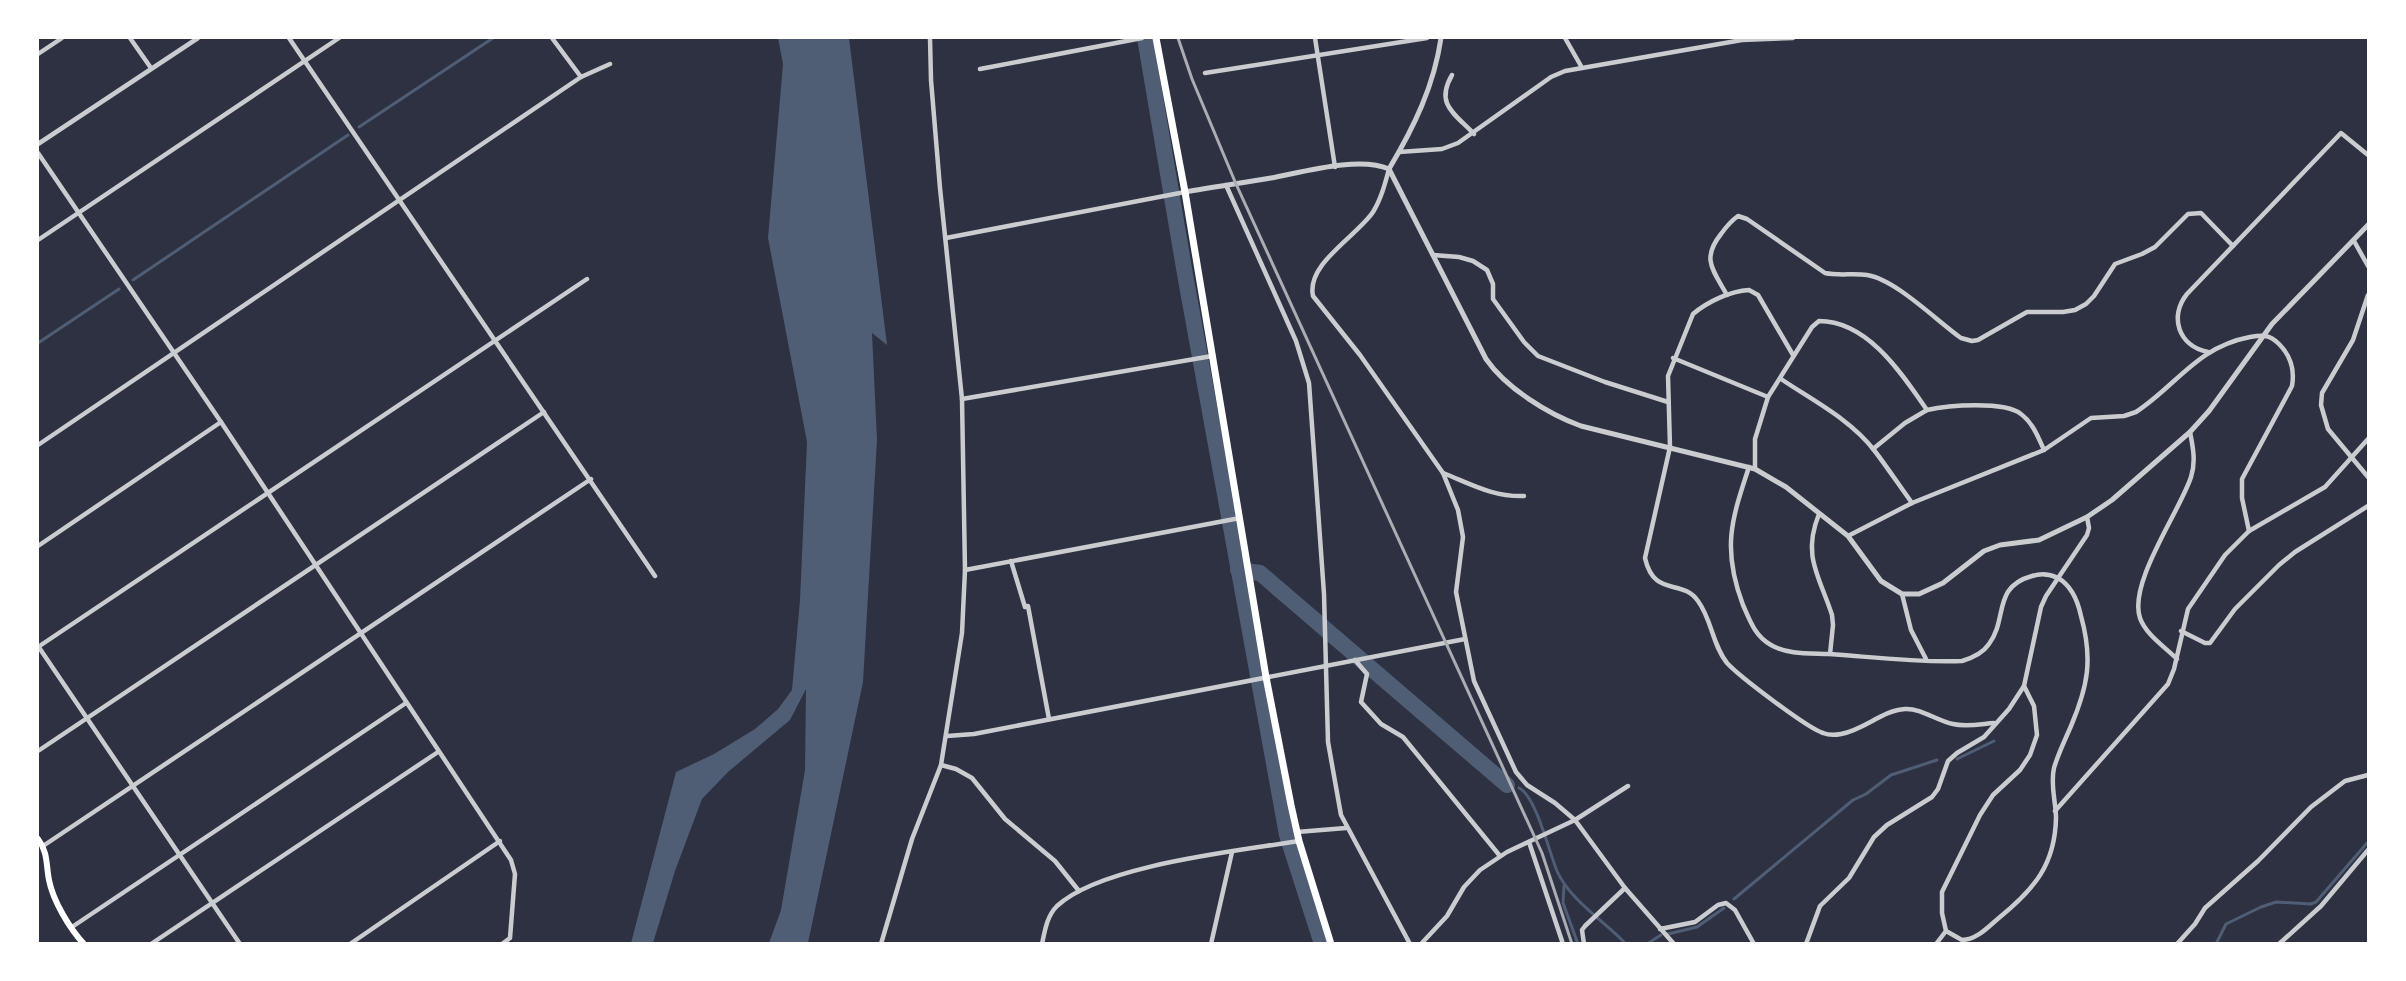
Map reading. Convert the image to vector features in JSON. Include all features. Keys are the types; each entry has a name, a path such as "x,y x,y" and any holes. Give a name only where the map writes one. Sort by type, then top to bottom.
{"highway":[{"path":"1156,38 1185,192 1266,677 1299,842 1331,944"}],"main road":[{"path":"38,839 43,846 52,891 84,944"}],"street":[{"path":"38,54 62,38"},
{"path":"130,38 151,68"},
{"path":"38,144 198,38"},
{"path":"289,38 655,576"},
{"path":"38,240 339,38"},
{"path":"552,38 580,77"},
{"path":"881,944 912,839 941,765 962,633 965,570 962,399 931,80 930,38"},
{"path":"980,69 1142,38"},
{"path":"1315,38 1335,167"},
{"path":"1205,73 1427,38"},
{"path":"1441,38 1437,68 1430,87 1389,169 1383,191 1372,213 1330,255 1314,279 1312,288 1319,305 1360,355 1443,473 1458,510 1463,537 1456,592 1477,689 1516,772 1527,785 1561,807 1575,820 1625,888 1674,944"},
{"path":"1565,38 1581,66"},
{"path":"1399,152 1442,149 1474,134 1551,77 1581,66 1742,40 1793,38"},
{"path":"38,445 580,77 610,64"},
{"path":"1452,75 1444,91 1445,99 1448,106 1474,134"},
{"path":"2208,352 2199,350 2187,342 2181,332 2177,322 2180,303 2341,133 2368,155"},
{"path":"38,153 512,860 515,870 510,941 502,944"},
{"path":"946,238 1226,185 1335,167 1381,165 1389,169 1486,359 1504,381 1567,421 1752,468 1786,487 1848,536 1881,581 1902,594 1919,594 1937,587 1992,546 2039,540 2087,517 2112,500 2190,432 2209,411 2264,334 2305,288 2368,225"},
{"path":"1226,185 1296,340 1310,383 1324,594 1328,742 1341,815 1410,944"},
{"path":"1727,295 1711,266 1709,254 1713,244 1730,222 1738,216 1747,219 1825,273 1867,275 1881,279 1899,290 1960,338 1972,341 1978,340 2027,312 2063,312 2075,310 2086,304 2115,264 2155,247 2187,214 2201,213 2233,246"},
{"path":"2354,241 2368,266"},
{"path":"1433,255 1459,257 1473,261 1486,270 1493,284 1494,299 1524,342 1538,357 1668,402"},
{"path":"240,944 38,646 587,279"},
{"path":"1793,355 1758,295 1749,290 1727,295 1700,308 1693,314 1673,358 1668,376 1670,447 1645,558 1647,567 1664,586 1682,589 1696,598 1721,653 1728,663 1811,727 1825,734 1840,734 1856,730 1905,709 1954,724 1994,723"},
{"path":"2368,295 2353,340 2322,393 2321,405 2328,429 2368,477"},
{"path":"1927,410 1883,352 1843,324 1819,321 1812,327 1793,355 1781,379 1768,397 1755,439 1752,468 1735,509 1730,551 1733,570 1749,621 1763,640 1774,647 1803,653 1962,661 1988,646 1992,640 2005,595 2016,583 2042,574 2058,579 2071,591 2079,607 2089,666 2082,701 2054,767 2055,811 2051,850 2031,890 1972,939 1956,938 1946,931 1942,913 1942,892 1980,815 1993,795 2020,770 2030,755 2037,735 2034,706 2024,686"},
{"path":"1848,536 1912,502 2044,450 2091,418 2124,416 2136,412 2208,352 2241,338 2264,334 2285,351 2292,363 2294,376 2289,392 2242,479 2242,498 2249,531"},
{"path":"962,399 1212,357"},
{"path":"1673,358 1768,397"},
{"path":"1781,379 1840,418 1874,449 1912,502"},
{"path":"1874,449 1913,417 1927,410 1974,407 2014,409 2029,421 2044,450"},
{"path":"38,751 544,412"},
{"path":"38,546 220,422"},
{"path":"2177,659 2146,629 2141,620 2139,602 2153,556 2191,476 2193,455 2190,432"},
{"path":"2055,811 2157,699 2172,677 2187,609 2225,555 2249,531 2325,487 2368,438"},
{"path":"1443,473 1495,494 1506,497 1524,496"},
{"path":"43,846 591,479"},
{"path":"2181,631 2205,643 2210,642 2235,609 2279,565 2295,552 2368,506"},
{"path":"1819,514 1810,544 1814,564 1832,615 1830,654"},
{"path":"1806,944 1820,906 1849,878 1874,837 1887,825 1932,797 1938,789 1948,761 1984,737 1994,723 2009,709 2024,686 2046,596 2089,530 2087,517"},
{"path":"965,570 1240,518"},
{"path":"1011,561 1025,607 1028,606 1049,719"},
{"path":"1902,594 1911,630 1926,660"},
{"path":"947,736 967,735 1465,639"},
{"path":"1355,660 1367,674 1361,702 1365,708 1381,723 1404,736 1500,856"},
{"path":"72,927 406,703"},
{"path":"151,944 438,752"},
{"path":"941,765 956,769 972,778 1010,824 1055,861 1078,891"},
{"path":"2177,944 2195,924 2205,908 2258,861 2311,807 2345,781 2368,775"},
{"path":"1420,944 1447,916 1471,878 1500,856 1575,820 1629,786"},
{"path":"1297,832 1346,828"},
{"path":"350,944 500,841"},
{"path":"1042,944 1050,914 1078,891 1126,873 1232,852 1299,842"},
{"path":"1529,842 1563,944"},
{"path":"2279,944 2321,906 2368,850"},
{"path":"1211,944 1232,852"},
{"path":"1584,944 1582,930 1625,888"},
{"path":"1660,929 1695,922 1718,905 1726,903 1735,910 1754,944"},
{"path":"1936,944 1946,931"}],"water":[{"path":"778,38 849,38 887,345 872,333 877,440 863,682 808,943 769,943 781,910 805,770 806,689 790,720 728,772 702,799 675,871 653,943 631,943 676,772 714,754 755,729 778,709 792,690 800,600 807,442 768,238 783,64"}],"waterway":[{"path":"359,127 493,38"},
{"path":"1145,38 1186,280 1287,835 1322,944"},
{"path":"133,280 348,135"},
{"path":"38,343 119,289"},
{"path":"1238,570 1260,573 1507,785"},
{"path":"1957,759 1994,741"},
{"path":"1734,899 1853,800 1866,794 1891,775 1937,760"},
{"path":"1519,788 1531,802 1557,871 1563,881 1578,900 1626,944"},
{"path":"2216,944 2226,924 2261,907 2276,902 2311,904 2316,902 2368,842"},
{"path":"1564,886 1563,903 1578,944"},
{"path":"1668,934 1697,927 1724,908"},
{"path":"1647,944 1661,935"}],"railway":[{"path":"1178,38 1192,79 1236,184 1542,853 1572,944"}]}
